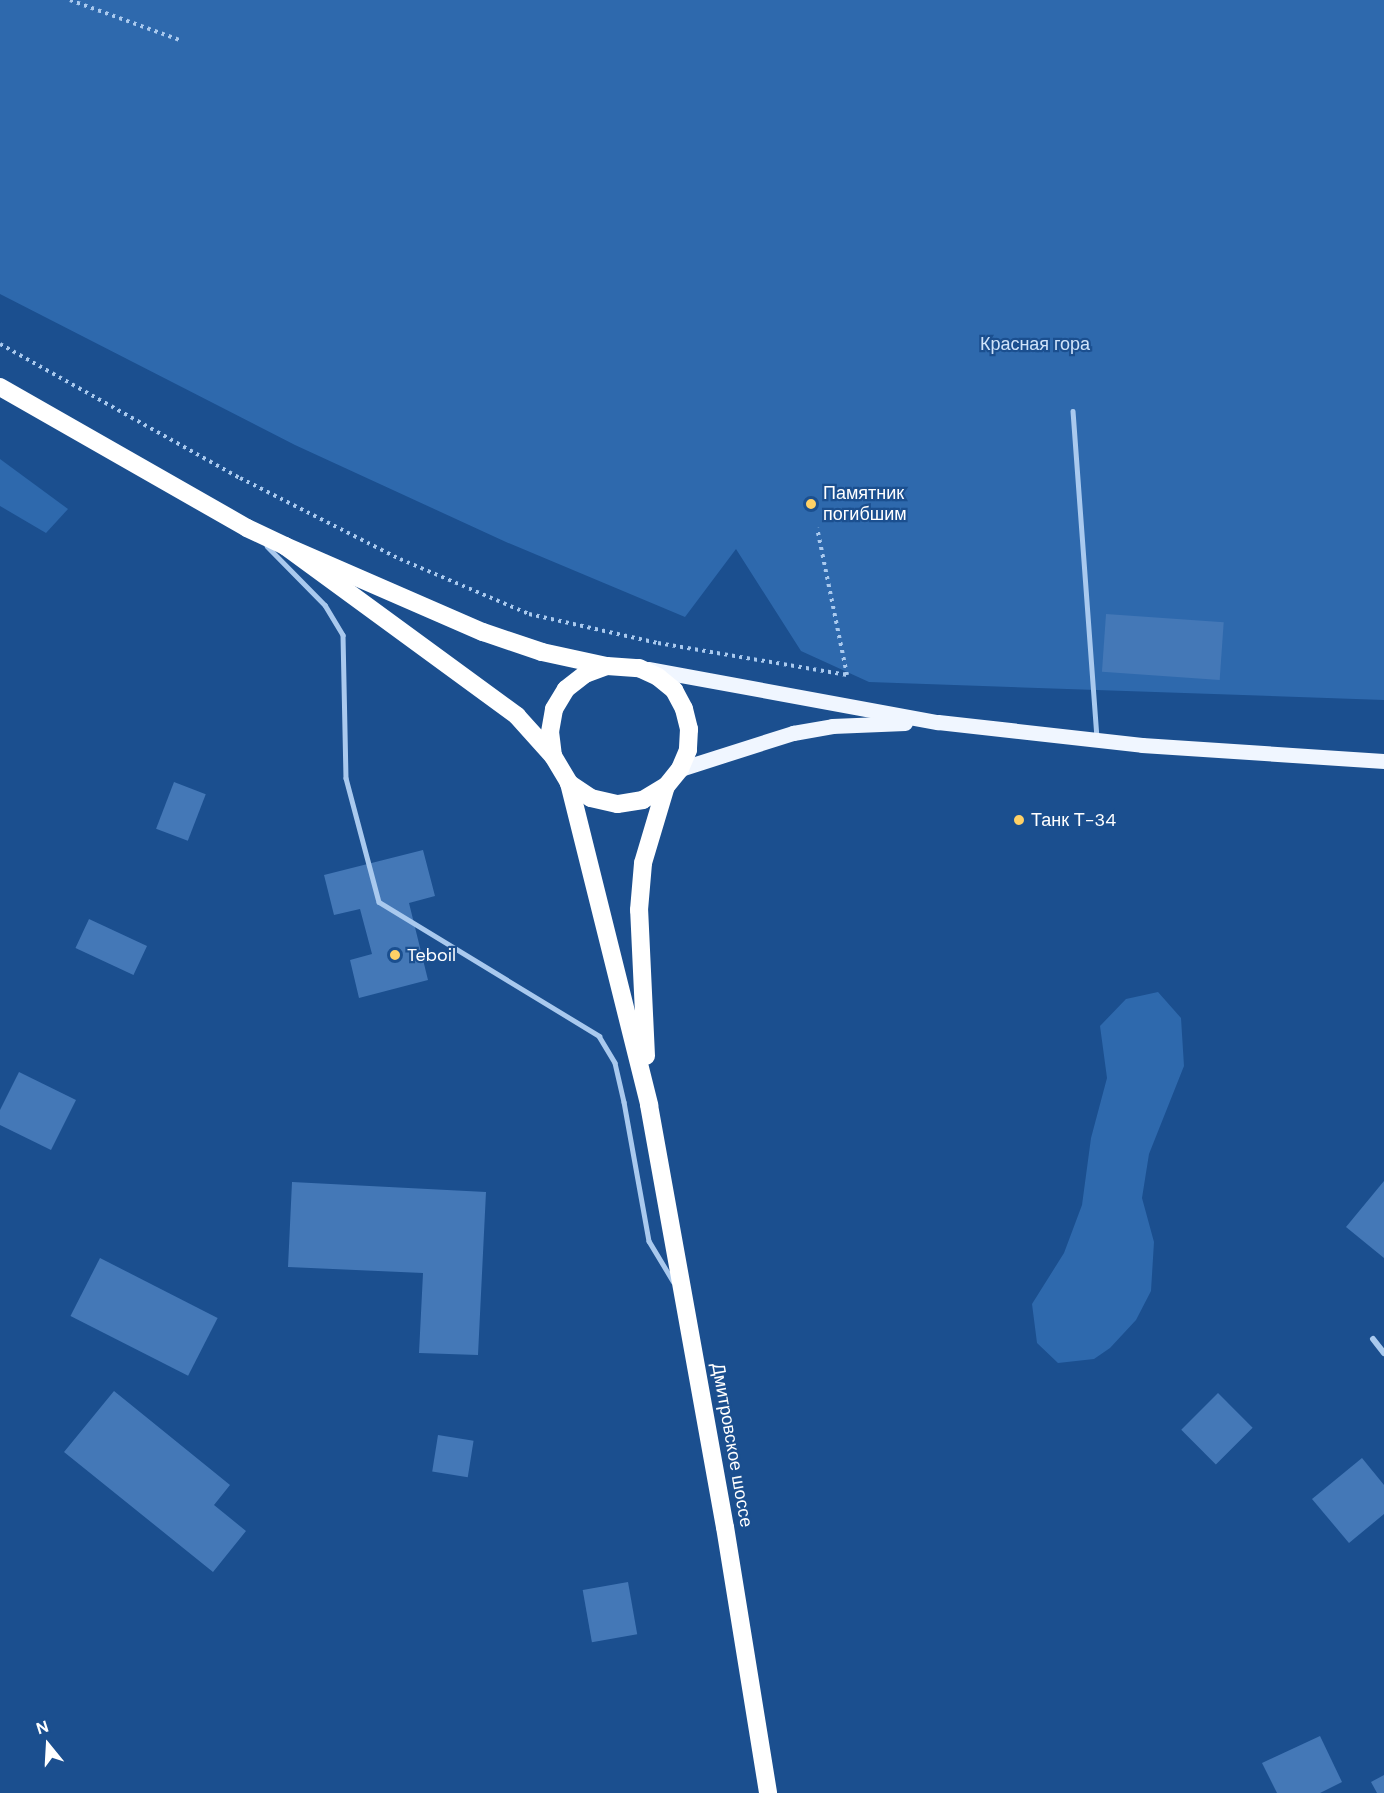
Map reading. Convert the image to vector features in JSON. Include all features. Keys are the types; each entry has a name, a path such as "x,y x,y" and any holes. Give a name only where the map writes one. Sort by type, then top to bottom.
{"highway":[{"path":"0,387 247,528 285,546 483,632 542,652 607,666 639,668 658,676 674,690 684,709 688,739 680,769 666,786 643,800 617,804 591,798 569,783"},
{"path":"285,546 517,716 553,756 569,783 649,1105"},
{"path":"553,756 550,732 554,709 566,689 585,674 607,666"},
{"path":"649,1105 639,909 643,864 666,786"},
{"name":"Дмитровское шоссе","path":"649,1105 685,1301 768,1793"}],"main road":[{"path":"639,668 938,722 1142,745 1384,761"},
{"path":"680,769 758,741 832,726 938,722"}],"street":[{"path":"1373,1339 1384,1353"}],"lane":[{"path":"1073,411 1097,740"},
{"path":"247,528 296,572 325,605 343,635 346,778 379,902 599,1036 615,1062 649,1241 685,1301"}],"path":[{"path":"70,0 180,40"},
{"path":"0,344 272,494 400,559 529,614 658,643 847,675 817,528"}],"green space":[{"name":"Красная гора","path":"0,0 1384,0 1384,700 869,682 801,651 736,549 685,617 506,542 295,445 0,294"},
{"path":"0,459 68,509 46,533 0,506"},
{"path":"1158,992 1181,1018 1184,1066 1149,1154 1142,1198 1154,1242 1151,1291 1136,1320 1110,1348 1094,1359 1058,1363 1037,1343 1032,1304 1064,1253 1082,1205 1091,1138 1107,1078 1100,1026 1126,999"}],"building":[{"path":"1106,614 1224,622 1220,680 1102,672"},
{"path":"174,782 206,794 188,841 156,829"},
{"path":"423,850 435,896 409,903 428,980 359,998 350,960 372,954 360,909 334,915 324,875"},
{"path":"89,919 147,946 133,975 75,948"},
{"path":"19,1072 76,1100 51,1150 0,1125 0,1110"},
{"path":"1384,1181 1384,1258 1346,1227"},
{"path":"292,1182 486,1192 478,1355 419,1353 423,1273 288,1267"},
{"path":"100,1258 218,1318 188,1376 70,1316"},
{"path":"114,1391 230,1485 214,1505 246,1531 213,1572 64,1452"},
{"path":"1218,1393 1253,1428 1216,1464 1181,1430"},
{"path":"438,1435 474,1441 468,1477 432,1472"},
{"path":"1362,1458 1384,1485 1384,1514 1349,1543 1312,1499"},
{"path":"628,1582 637,1634 592,1642 583,1590"},
{"path":"1320,1736 1342,1782 1320,1793 1277,1793 1262,1763"},
{"path":"1384,1775 1384,1793 1377,1793 1371,1782"}],"place":[{"name":"Памятник погибшим","path":"811,504"},
{"name":"Танк Т-34","path":"1019,820"},
{"name":"Teboil","path":"395,955"}]}
